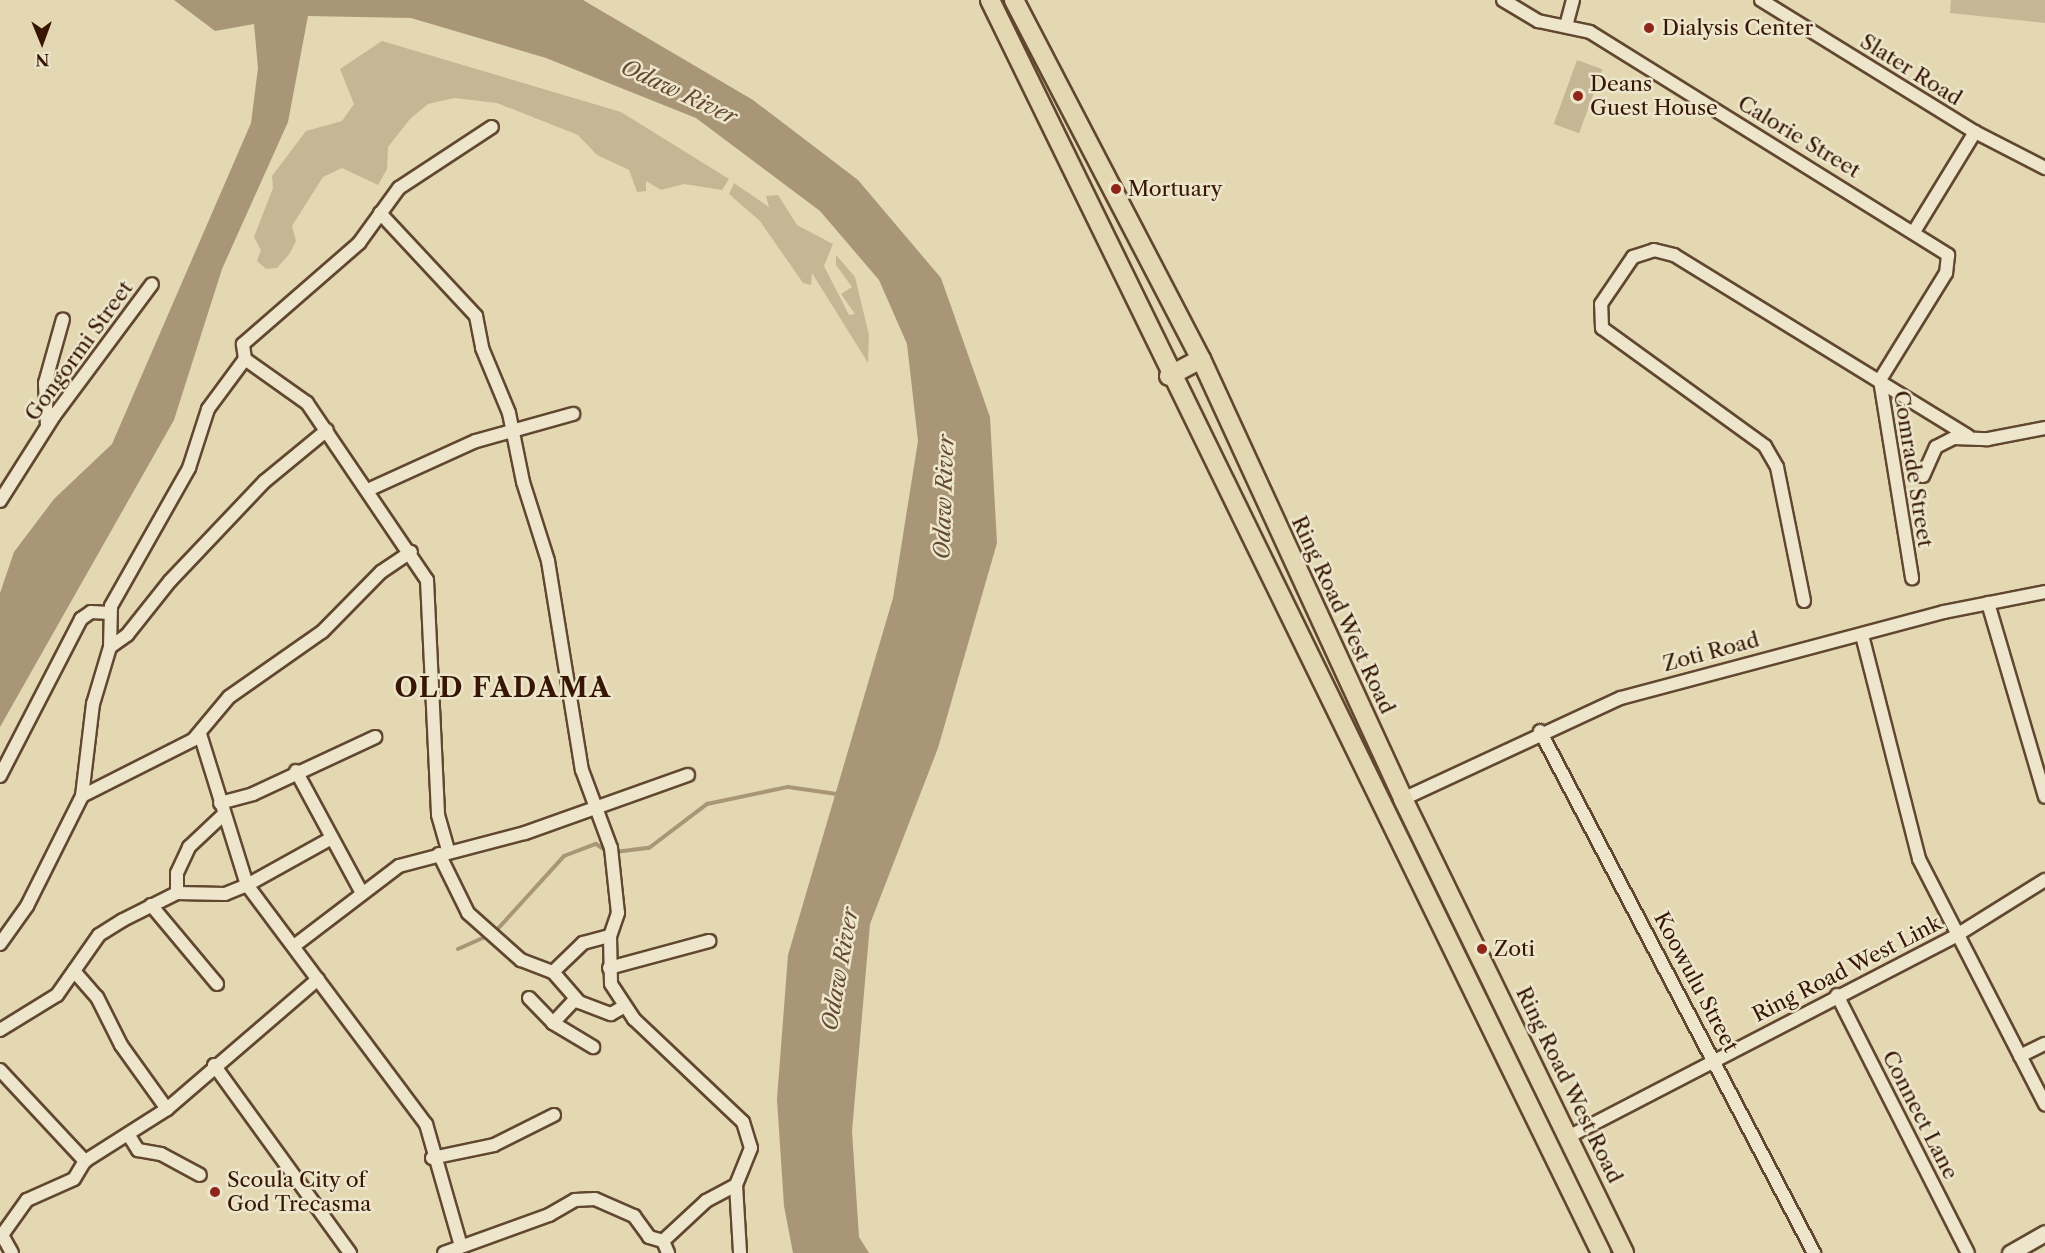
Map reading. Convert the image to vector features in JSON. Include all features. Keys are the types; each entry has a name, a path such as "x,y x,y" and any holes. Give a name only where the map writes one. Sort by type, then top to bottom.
{"main road":[{"name":"Ring Road West Road","path":"990,0 1028,70 1169,376 1389,812 1601,1253"},
{"name":"Ring Road West Road","path":"1014,0 1201,358 1403,800 1624,1253"},
{"path":"1169,376 1201,358"}],"street":[{"name":"Calorie Street","path":"1503,0 1538,21 1590,32 1915,230"},
{"path":"1566,26 1573,0"},
{"name":"Slater Road","path":"1761,0 1975,132 2045,168"},
{"path":"0,944 27,906 82,796 93,704 110,647 110,613 189,468 208,408 245,359 243,344 384,217 399,188 492,127"},
{"path":"1915,230 1975,132"},
{"path":"384,217 476,316 482,348 513,431 548,561 573,729 616,885 618,913 610,936 609,968 614,996 743,1122 751,1148 736,1185 740,1253"},
{"name":"Comrade Street","path":"1912,578 1880,380 1950,264 1948,255 1915,230"},
{"path":"1804,601 1777,467 1765,446 1702,395 1610,338 1599,318 1601,304 1633,257 1664,252 1880,380 1968,436 1988,439 2045,428"},
{"name":"Gongormi Street","path":"0,501 47,426 152,284"},
{"path":"47,426 45,383 63,319"},
{"path":"245,359 283,382 327,430 370,489 411,552 430,598 436,787 444,853 475,922 517,958 553,972 574,999 611,1014 623,1007"},
{"path":"370,489 476,441 573,414"},
{"path":"110,647 127,635 170,581 265,481 327,430"},
{"path":"1923,476 1936,447 1968,436"},
{"path":"82,796 141,770 200,734 229,697 321,632 381,572 411,552"},
{"name":"Zoti Road","path":"1403,800 1540,731 1691,676 1988,603 2045,592"},
{"path":"1988,603 2045,797"},
{"path":"0,776 81,619 91,612 110,613"},
{"path":"1862,635 1919,859 2045,1104"},
{"name":"Koowulu Street","path":"1540,731 1716,1061 1814,1253"},
{"path":"200,734 222,816 247,885 409,1096 426,1124 432,1158 460,1246"},
{"path":"220,803 253,794 296,771 375,737"},
{"path":"296,771 330,839 362,893"},
{"path":"294,946 399,866 596,808 688,775"},
{"path":"177,893 177,873 189,847 222,816"},
{"path":"0,1030 40,1009 74,970 99,935 177,893 225,894 247,885 330,839"},
{"name":"Ring Road West Link","path":"1568,1137 1957,934 2045,880"},
{"path":"151,905 217,984"},
{"path":"553,972 583,943 610,936"},
{"path":"609,968 709,941"},
{"path":"74,970 97,997 121,1045 167,1109"},
{"path":"12,1253 2,1235 27,1200 74,1179 85,1161 167,1109 214,1065 318,979"},
{"name":"Connect Lane","path":"1837,995 1968,1253"},
{"path":"529,998 553,1023 593,1047"},
{"path":"553,1023 574,999"},
{"path":"2020,1056 2045,1044"},
{"path":"214,1065 350,1253"},
{"path":"0,1070 85,1161"},
{"path":"432,1158 494,1145 554,1115"},
{"path":"128,1134 138,1150 161,1154 200,1175"},
{"path":"663,1241 706,1201 736,1185"},
{"path":"444,1253 549,1215 575,1200 595,1199 634,1216 649,1237 663,1241"},
{"path":"2010,1253 2045,1233"},
{"path":"663,1241 668,1253"}],"shaded area":[{"path":"1951,0 2045,0 2045,23 1950,13"},
{"path":"382,41 621,112 729,179 722,190 684,184 661,190 646,181 646,191 637,192 629,170 597,155 578,135 497,103 454,98 428,104 410,119 388,147 387,169 378,185 342,168 323,177 292,226 296,241 290,253 277,268 266,269 257,261 261,250 254,237 273,188 272,176 306,131 342,121 354,104 340,69"},
{"name":"Deans Guest House","path":"1577,60 1602,69 1579,133 1554,124"},
{"path":"734,183 769,207 766,196 778,195 797,225 833,244 824,266 849,315 855,314 841,294 852,287 836,265 836,255 855,277 869,335 868,363 812,273 811,285 803,283 760,221 729,194"}],"water":[{"name":"Odaw River","path":"174,0 583,0 753,100 858,180 941,278 990,417 997,543 938,748 870,924 852,1131 859,1237 869,1253 793,1253 784,1206 777,1099 788,955 893,598 918,441 907,344 879,280 820,211 696,118 546,58 411,18 308,16 288,122 222,269 174,420 0,727 0,593 14,552 54,499 112,444 251,123 258,68 254,24 215,31"}],"waterway":[{"path":"615,852 649,848 707,804 788,787 837,794"},
{"path":"494,933 564,856 596,844 608,852"},
{"path":"458,949 487,936"}],"place":[{"name":"Dialysis Center","path":"1649,28"},
{"name":"Deans Guest House","path":"1578,96"},
{"name":"Mortuary","path":"1116,189"},
{"name":"Zoti","path":"1482,949"},
{"name":"Scoula City of God Trecasma","path":"215,1192"}],"district":[{"name":"OLD FADAMA","path":"503,688"}]}
